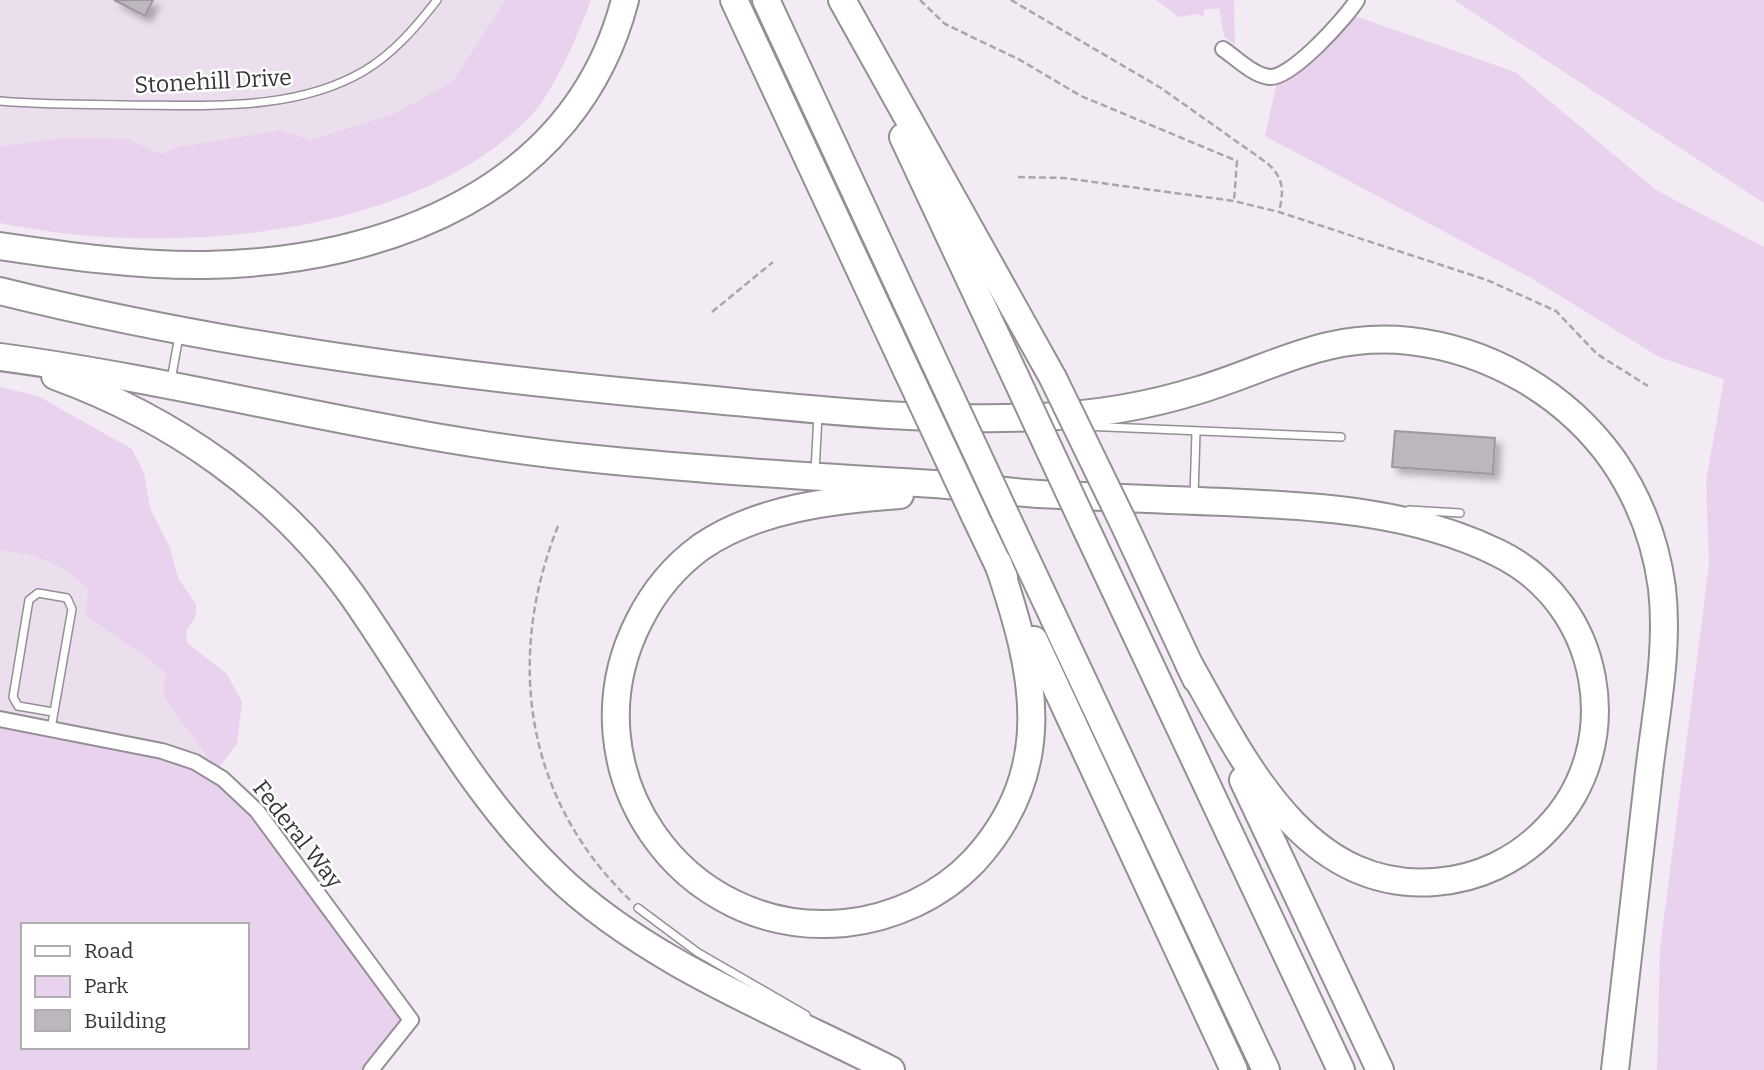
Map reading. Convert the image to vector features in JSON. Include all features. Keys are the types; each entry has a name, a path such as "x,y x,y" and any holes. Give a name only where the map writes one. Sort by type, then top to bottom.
{"highway":[{"path":"0,246 139,262 235,264 292,258 346,247 419,223 486,191 546,144 590,87 612,42 625,0"},
{"path":"734,0 1234,1070"},
{"path":"766,0 1266,1070"},
{"path":"841,0 1341,1070"},
{"path":"841,0 1053,378 1380,1070"},
{"path":"0,291 181,331 394,367 902,416 1037,418 1136,406 1205,389 1302,351 1355,341 1381,340 1435,345 1486,360 1533,385 1575,417 1611,458 1638,503 1655,554 1664,607 1662,660 1615,1070"},
{"path":"0,358 86,369 404,432 533,452 1032,493 1286,505 1367,514 1451,534 1515,562 1546,587 1580,635 1594,688 1594,739 1577,789 1557,818 1530,845 1482,872 1426,883 1370,874 1318,847 1275,805 1237,748 1189,664"},
{"path":"0,358 81,386 130,407 198,447 262,495 318,553 351,594 501,816 556,875 597,910 664,955 891,1070"},
{"path":"998,563 1028,662 1033,705 1031,743 1022,780 1006,817 984,850 964,870 923,899 889,914 852,922 817,924 766,916 733,904 699,883 668,854 647,826 628,789 618,748 616,708 622,667 635,630 653,597 676,569 702,547 730,531 786,512 902,495 1032,493"}],"street":[{"path":"1223,49 1261,75 1272,78 1284,74 1330,32 1357,0"},
{"name":"Federal Way","path":"0,719 136,745 195,762 246,798 411,1020 372,1070"}],"lane":[{"name":"Stonehill Drive","path":"0,102 224,104 301,96 343,81 380,60 415,28 437,0"},
{"path":"169,387 181,331"},
{"path":"814,477 819,410"},
{"path":"902,416 1341,437"},
{"path":"1194,501 1196,432"},
{"path":"1286,505 1460,513"},
{"path":"51,729 72,609 67,598 38,593 29,600 13,696 18,706 53,712"},
{"path":"638,908 697,952 817,1021"},
{"path":"842,1035 902,1070"}],"path":[{"path":"920,0 945,24 1020,60 1081,96 1237,161 1234,201"},
{"path":"1011,0 1161,88 1267,163 1278,172 1282,184 1279,212"},
{"path":"1018,177 1064,178 1234,201 1279,212 1487,279 1547,306 1566,320 1597,354 1648,386"},
{"path":"712,312 773,262"},
{"path":"558,526 538,586 530,629 528,671 532,716 551,781 570,822 609,877 638,908"}],"shaded area":[{"path":"0,0 506,0 452,82 393,114 309,140 281,130 178,147 162,154 127,139 63,138 0,146"},
{"path":"0,550 30,553 65,567 88,589 85,614 98,626 147,656 165,674 217,770 0,721"}],"green space":[{"path":"506,0 591,0 555,80 526,121 475,161 415,192 348,215 277,229 204,237 132,238 63,233 0,223 0,146 63,138 127,139 162,154 178,147 281,130 310,140 393,114 452,82"},
{"path":"1156,0 1234,0 1235,45 1224,36 1219,8 1204,10 1203,17 1198,14 1179,17"},
{"path":"1454,0 1764,0 1764,203"},
{"path":"1352,15 1515,72 1656,190 1764,247 1764,1070 1657,1070 1660,949 1709,565 1706,482 1724,379 1659,357 1531,278 1265,136 1278,78"},
{"path":"0,387 38,396 132,449 144,473 150,508 170,548 178,578 196,604 196,615 186,632 187,643 227,674 242,702 237,744 217,770 164,697 165,673 85,614 88,589 68,572 48,561 0,550"},
{"path":"0,721 106,741 216,774 255,810 408,1018 373,1070 0,1070"}],"building":[{"path":"114,0 153,0 145,16"},
{"path":"1395,431 1495,438 1493,474 1392,467"}]}
